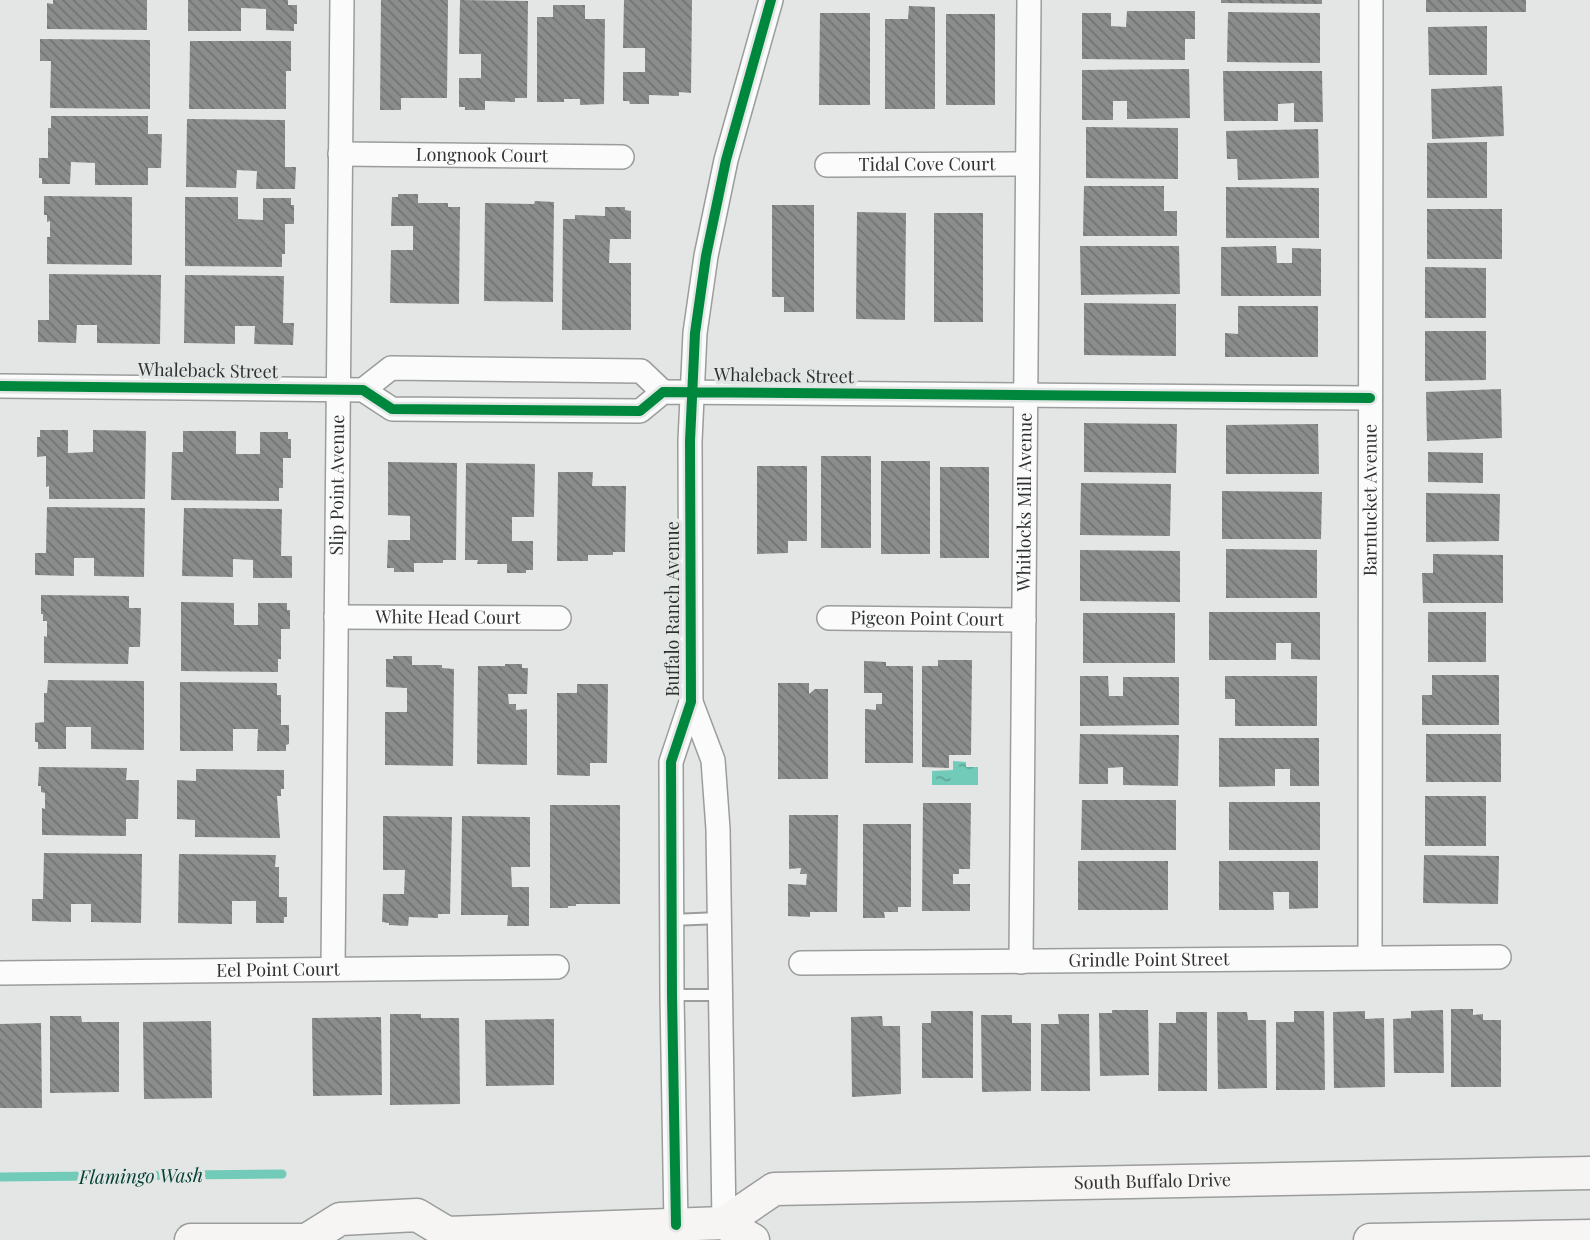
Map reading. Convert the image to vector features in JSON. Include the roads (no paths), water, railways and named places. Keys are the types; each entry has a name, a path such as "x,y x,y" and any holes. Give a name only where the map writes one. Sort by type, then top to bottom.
{"main road":[{"name":"South Buffalo Drive","path":"724,1223 774,1189 1590,1173"},
{"path":"191,1240 309,1239 340,1219 417,1214 443,1237 724,1223 753,1240"},
{"path":"1370,1240 1590,1236"}],"street":[{"name":"Slip Point Avenue","path":"333,968 342,0"},
{"name":"Buffalo Ranch Avenue","path":"676,1225 671,762 691,702 692,393 695,333 714,213 740,107 771,0"},
{"name":"Whitlocks Mill Avenue","path":"1021,962 1029,0"},
{"name":"Barntucket Avenue","path":"1370,957 1371,0"},
{"name":"Longnook Court","path":"340,154 622,157"},
{"name":"Tidal Cove Court","path":"827,165 1027,164"},
{"path":"391,369 419,369 641,372 663,392 640,411 447,410 392,409 363,390 391,369"},
{"name":"Whaleback Street","path":"0,386 363,390"},
{"name":"Whaleback Street","path":"663,392 1370,398"},
{"name":"White Head Court","path":"336,617 559,618"},
{"name":"Pigeon Point Court","path":"829,618 1024,620"},
{"name":"Buffalo Ranch Avenue","path":"691,702 713,760 718,828 724,1223"},
{"name":"Grindle Point Street","path":"801,963 1499,957"},
{"name":"Eel Point Court","path":"0,973 557,967"}],"lane":[{"path":"671,920 720,918"},
{"path":"672,995 722,995"}],"water":[{"path":"953,761 966,762 966,767 978,767 978,785 932,785 932,771 953,770"}],"waterway":[{"name":"Flamingo Wash","path":"0,1177 282,1174"}]}
